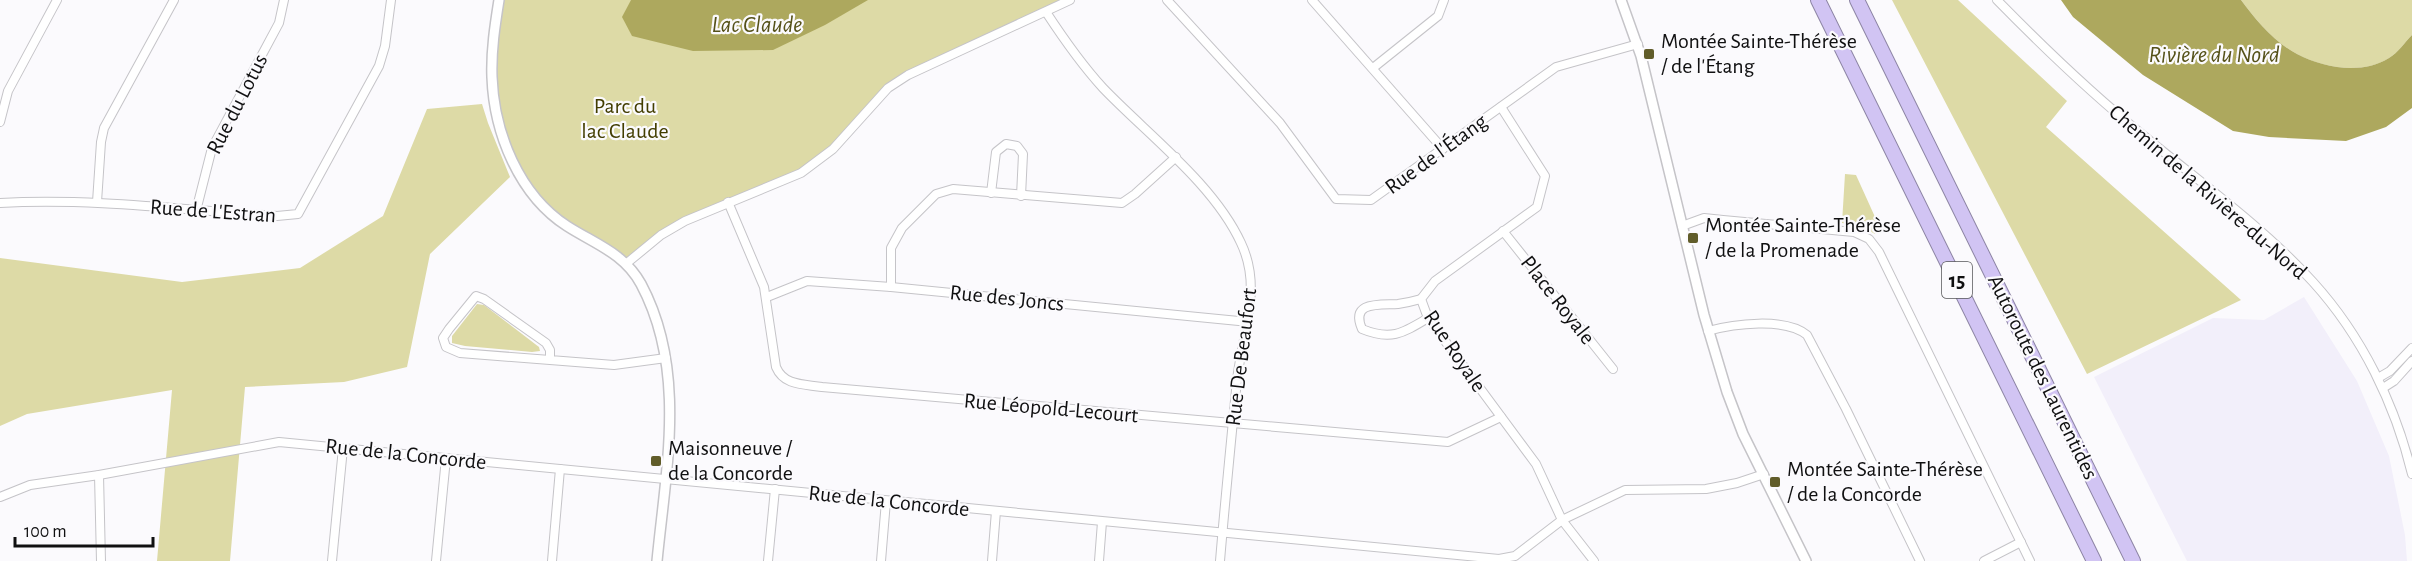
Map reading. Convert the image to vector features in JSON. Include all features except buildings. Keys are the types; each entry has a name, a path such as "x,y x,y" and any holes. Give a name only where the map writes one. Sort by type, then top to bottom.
{"highway":[{"name":"Autoroute des Laurentides","path":"1818,0 2094,561"},
{"name":"Autoroute des Laurentides","path":"1857,0 2133,561"}],"street":[{"path":"0,122 8,91 57,0"},
{"path":"97,202 104,128 174,0"},
{"name":"Rue du Lotus","path":"196,211 212,148 279,23 284,0"},
{"name":"Rue de L'Estran","path":"0,202 97,202 288,216 300,213 379,66 385,46 391,0"},
{"path":"499,0 492,64 493,94 501,129 519,174 536,199 552,216 627,263 646,297 666,358 670,397 657,561"},
{"path":"627,263 661,235 686,221 801,172 833,149 888,88 908,75 1070,0"},
{"name":"Rue de l'Étang","path":"1167,0 1280,123 1336,199 1371,200 1557,67 1638,44"},
{"path":"1312,0 1443,149"},
{"path":"1372,68 1438,16 1444,0"},
{"path":"1621,0 1638,44 1708,331 1738,421 1806,561"},
{"name":"Chemin de la Rivière-du-Nord","path":"1997,0 2100,100 2242,216 2294,262 2329,301 2383,388 2396,419 2412,474"},
{"name":"Rue De Beaufort","path":"1046,12 1070,48 1104,88 1176,157 1213,201 1242,244 1249,265 1251,290 1249,322 1238,373 1220,561"},
{"name":"Rue Royale","path":"1502,107 1545,176 1537,207 1435,281 1421,299 1428,318 1536,464 1562,520 1594,561"},
{"path":"991,193 996,152 1006,144 1017,146 1023,154 1021,196"},
{"path":"891,287 891,248 902,228 936,195 952,189 1122,203 1176,157"},
{"name":"Rue Léopold-Lecourt","path":"728,202 760,274 767,297 776,367 782,378 793,382 822,387 1232,425 1448,442 1501,417"},
{"path":"1682,226 1704,218 1723,219 1854,232 1872,242 1884,262 2030,561"},
{"name":"Place Royale","path":"1503,231 1613,369"},
{"name":"Rue des Joncs","path":"767,297 807,281 1249,322"},
{"path":"550,360 550,350 546,343 480,297 472,298 443,338 446,347 456,352 550,360 614,365 666,358"},
{"path":"1421,299 1400,304 1368,305 1359,313 1358,321 1362,330 1374,334 1401,334 1428,318"},
{"path":"1708,331 1741,325 1768,324 1796,329 1807,335 1920,561"},
{"path":"2378,378 2390,371 2412,348"},
{"path":"2383,388 2394,381 2412,361"},
{"name":"Rue de la Concorde","path":"0,497 30,485 99,475 279,442 1499,559 1515,556 1562,520 1625,490 1706,489 1737,483 1764,474"},
{"path":"332,561 343,448"},
{"path":"436,561 446,458"},
{"path":"552,561 560,469"},
{"path":"99,475 101,561"},
{"path":"768,561 775,489"},
{"path":"880,561 886,501"},
{"path":"992,561 996,511"},
{"path":"1099,561 1102,522"},
{"path":"1984,561 2022,542"}],"shaded area":[{"path":"2304,297 2357,381 2389,456 2405,535 2407,561 2187,561 2094,377 2213,318 2264,320"}],"green space":[{"name":"Parc du lac Claude","path":"499,0 1070,0 888,88 833,149 801,173 685,221 627,263 567,226 532,193 499,123 493,48"},
{"path":"1892,0 1958,0 2067,101 2046,127 2241,300 2087,374"},
{"path":"2241,0 2412,0 2412,35 2395,53 2379,63 2355,68 2331,66 2307,59 2281,44 2259,23"},
{"path":"482,104 510,177 430,254 407,367 344,382 245,387 230,561 157,561 172,390 27,414 0,426 0,258 182,282 300,268 383,216 427,109"},
{"path":"1845,174 1856,175 1880,228 1875,234 1861,226 1842,223"},
{"path":"477,304 484,305 539,347 540,351 465,346 452,343 452,336"}],"water":[{"name":"Lac Claude","path":"631,0 868,0 825,25 773,50 693,51 632,36 622,17"},
{"name":"Rivière du Nord","path":"2061,0 2241,0 2281,44 2308,59 2343,68 2367,67 2389,58 2412,35 2412,108 2386,127 2346,141 2269,137 2233,131 2143,75 2073,17"}],"place":[{"name":"Montée Sainte-Thérèse / de l'Étang","path":"1649,54"},
{"name":"Montée Sainte-Thérèse / de la Promenade","path":"1693,238"},
{"name":"Maisonneuve / de la Concorde","path":"656,461"},
{"name":"Montée Sainte-Thérèse / de la Concorde","path":"1775,482"}]}
